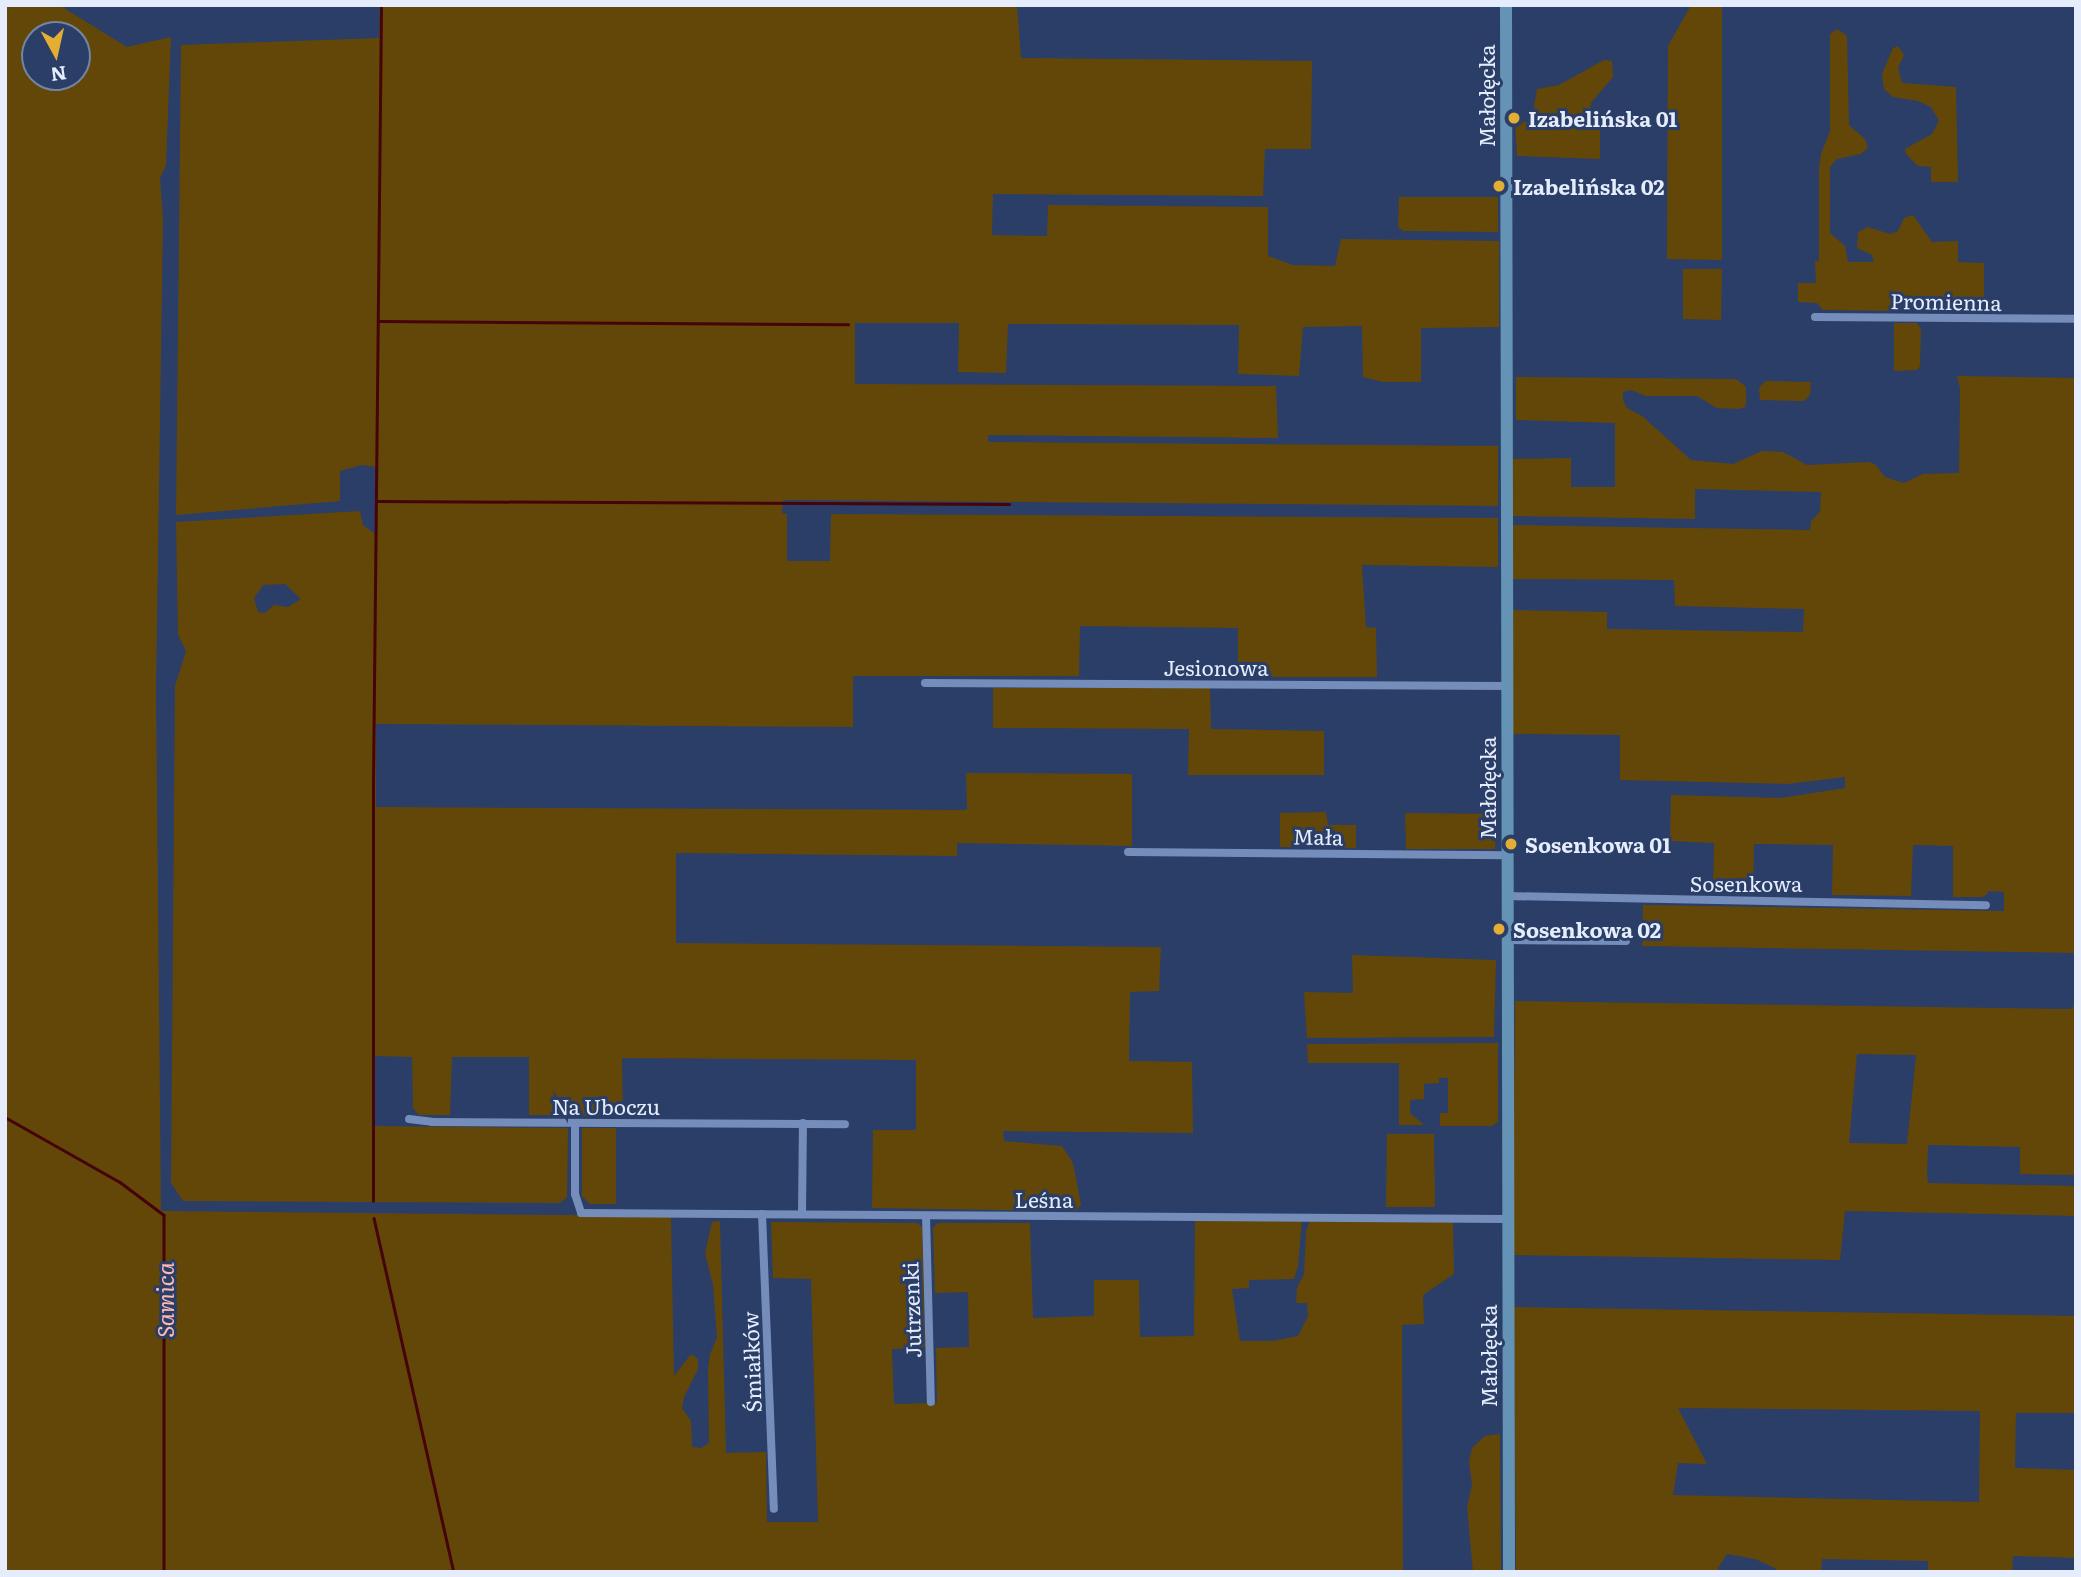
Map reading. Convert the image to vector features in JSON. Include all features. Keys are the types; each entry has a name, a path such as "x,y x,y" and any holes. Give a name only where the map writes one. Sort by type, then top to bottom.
{"street":[{"name":"Małołęcka","path":"1506,5 1506,1219 1509,1572"},
{"name":"Promienna","path":"1815,317 2076,319"},
{"name":"Jesionowa","path":"925,683 1507,686"},
{"name":"Mała","path":"1128,852 1507,855"},
{"name":"Sosenkowa","path":"1506,896 1986,905"},
{"path":"1506,940 1626,941"},
{"name":"Na Uboczu","path":"409,1119 432,1122 575,1124 845,1124"},
{"path":"802,1214 803,1123"},
{"name":"Leśna","path":"575,1124 575,1194 581,1213 1506,1219"},
{"name":"Śmiałków","path":"762,1214 774,1509"},
{"name":"Jutrzenki","path":"926,1216 931,1402"}],"shaded area":[{"path":"5,5 59,5 85,21 21,21 21,91 91,91 91,25 127,47 171,37 166,165 160,178 163,219 156,690 161,1211 671,1216 674,1376 691,1354 698,1359 698,1369 684,1397 682,1408 691,1421 692,1447 701,1448 709,1443 708,1370 710,1354 717,1337 713,1285 705,1253 712,1222 720,1221 726,1453 766,1452 767,1522 818,1522 811,1279 773,1278 771,1222 917,1223 922,1227 925,1347 892,1349 894,1404 937,1403 936,1348 969,1347 968,1292 935,1293 933,1228 938,1223 1030,1223 1033,1318 1094,1316 1094,1280 1139,1280 1140,1337 1194,1336 1195,1221 1302,1220 1298,1266 1294,1279 1249,1280 1249,1288 1232,1289 1240,1341 1272,1341 1298,1336 1308,1316 1307,1303 1296,1303 1297,1288 1304,1274 1306,1231 1310,1221 1453,1222 1454,1274 1423,1295 1424,1324 1402,1325 1403,1572 5,1572"},
{"path":"380,5 1017,5 1021,58 1312,61 1311,149 1265,149 1263,196 993,194 992,235 1047,236 1048,205 1268,207 1268,256 1293,265 1335,266 1341,239 1499,241 1499,327 1421,328 1421,382 1383,382 1363,377 1362,326 1303,327 1299,376 1238,374 1239,325 1008,324 1006,373 958,372 959,323 855,323 855,384 1276,386 1278,438 988,435 988,442 1498,446 1498,506 783,500 782,513 787,514 787,561 830,561 831,514 1498,518 1498,567 1362,565 1366,627 1376,628 1377,677 1238,677 1238,628 1080,626 1079,676 853,676 853,727 376,724 376,807 967,810 966,773 1132,774 1132,846 957,843 957,856 676,853 676,943 1161,947 1159,991 1130,992 1129,1061 1192,1062 1193,1133 1003,1131 1004,1141 1062,1146 1073,1163 1081,1205 1075,1211 872,1208 873,1130 916,1130 916,1060 622,1058 623,1116 529,1115 529,1057 452,1057 450,1115 419,1115 413,1108 412,1057 375,1056 375,1126 568,1128 567,1197 560,1203 183,1201 171,1183 175,686 186,651 178,635 176,522 360,511 363,525 375,534 376,467 362,465 340,471 340,501 176,515 181,45 379,38","holes":["285,584 301,599 288,607 274,605 265,613 258,612 254,598 263,585"]},
{"path":"1691,5 1722,7 1722,260 1667,259 1668,46"},
{"path":"1837,29 1847,36 1849,125 1865,139 1868,148 1861,154 1837,159 1830,167 1830,233 1845,246 1848,262 1874,262 1872,255 1857,248 1858,232 1868,227 1890,234 1898,231 1904,218 1913,215 1932,242 1958,241 1958,262 1984,263 1984,312 1823,310 1817,303 1798,302 1798,283 1816,283 1815,261 1819,261 1819,168 1830,131 1830,34"},
{"path":"1898,46 1904,55 1898,68 1902,83 1956,87 1958,182 1931,182 1931,167 1918,166 1906,154 1905,149 1932,134 1939,121 1931,107 1918,101 1893,97 1884,89 1882,74 1893,48"},
{"path":"1604,60 1612,61 1613,77 1591,103 1588,123 1600,123 1600,159 1517,156 1515,122 1537,122 1534,106 1537,89 1559,85"},
{"path":"1399,197 1498,197 1498,232 1403,231 1398,227"},
{"path":"1683,269 1722,269 1721,320 1683,319"},
{"path":"1894,323 1917,323 1921,329 1920,366 1917,370 1894,371"},
{"path":"1957,376 2076,378 2076,953 1642,946 1643,905 2004,911 2004,892 1989,891 1984,897 1953,897 1953,846 1913,845 1911,896 1832,895 1833,845 1754,844 1753,894 1713,893 1714,843 1670,841 1671,795 1781,798 1845,788 1845,777 1788,784 1620,780 1620,735 1512,734 1512,610 1607,612 1607,629 1803,632 1804,609 1675,606 1674,580 1512,579 1512,525 1810,530 1811,521 1820,512 1821,492 1695,489 1695,519 1512,516 1513,459 1571,458 1571,487 1615,487 1615,423 1516,420 1516,377 1736,379 1746,387 1745,407 1738,409 1717,408 1697,396 1646,396 1631,390 1623,392 1623,400 1627,408 1642,416 1691,460 1733,464 1762,451 1783,452 1807,465 1869,462 1876,465 1885,477 1904,483 1923,474 1959,473 1960,388"},
{"path":"1765,381 1811,382 1810,395 1804,401 1760,400 1759,388"},
{"path":"993,688 1210,688 1211,729 1324,731 1324,775 1188,775 1189,729 993,728"},
{"path":"1326,812 1328,825 1356,825 1356,848 1280,847 1280,813"},
{"path":"1405,813 1497,814 1495,849 1406,849"},
{"path":"1352,955 1496,960 1494,1037 1307,1038 1304,992 1353,993"},
{"path":"1515,1001 2071,1009 2076,1004 2076,1175 2020,1174 2020,1147 1928,1145 1927,1172 1928,1183 2076,1186 2076,1216 1845,1211 1840,1260 1513,1255","holes":["1857,1054 1916,1055 1907,1144 1849,1143"]},
{"path":"1498,1043 1498,1122 1492,1126 1440,1126 1440,1113 1448,1113 1448,1078 1439,1078 1439,1083 1424,1084 1424,1099 1410,1100 1410,1113 1424,1125 1399,1125 1399,1063 1308,1063 1307,1044"},
{"path":"582,1128 616,1128 616,1204 590,1204 582,1196"},
{"path":"1387,1134 1434,1134 1435,1207 1386,1207"},
{"path":"1514,1307 2076,1316 2076,1413 2016,1413 2015,1468 2076,1470 2076,1558 2013,1556 2012,1572 1928,1572 1928,1561 1822,1559 1821,1572 1777,1572 1775,1568 1755,1559 1727,1554 1718,1568 1719,1572 1516,1572","holes":["1678,1408 1980,1411 1979,1502 1673,1495 1678,1463 1707,1464"]},
{"path":"1500,1434 1501,1572 1473,1572 1467,1507 1472,1485 1469,1461 1472,1448 1485,1436"}],"waterway":[{"path":"373,1201 373,783 381,5"},
{"path":"379,321 848,324"},
{"path":"377,501 1009,504"},
{"name":"Samica","path":"5,1117 120,1182 164,1215 164,1572"},
{"path":"374,1218 454,1572"}],"place":[{"name":"Izabelińska 01","path":"1514,118"},
{"name":"Izabelińska 02","path":"1499,186"},
{"name":"Sosenkowa 01","path":"1511,844"},
{"name":"Sosenkowa 02","path":"1499,929"}]}
